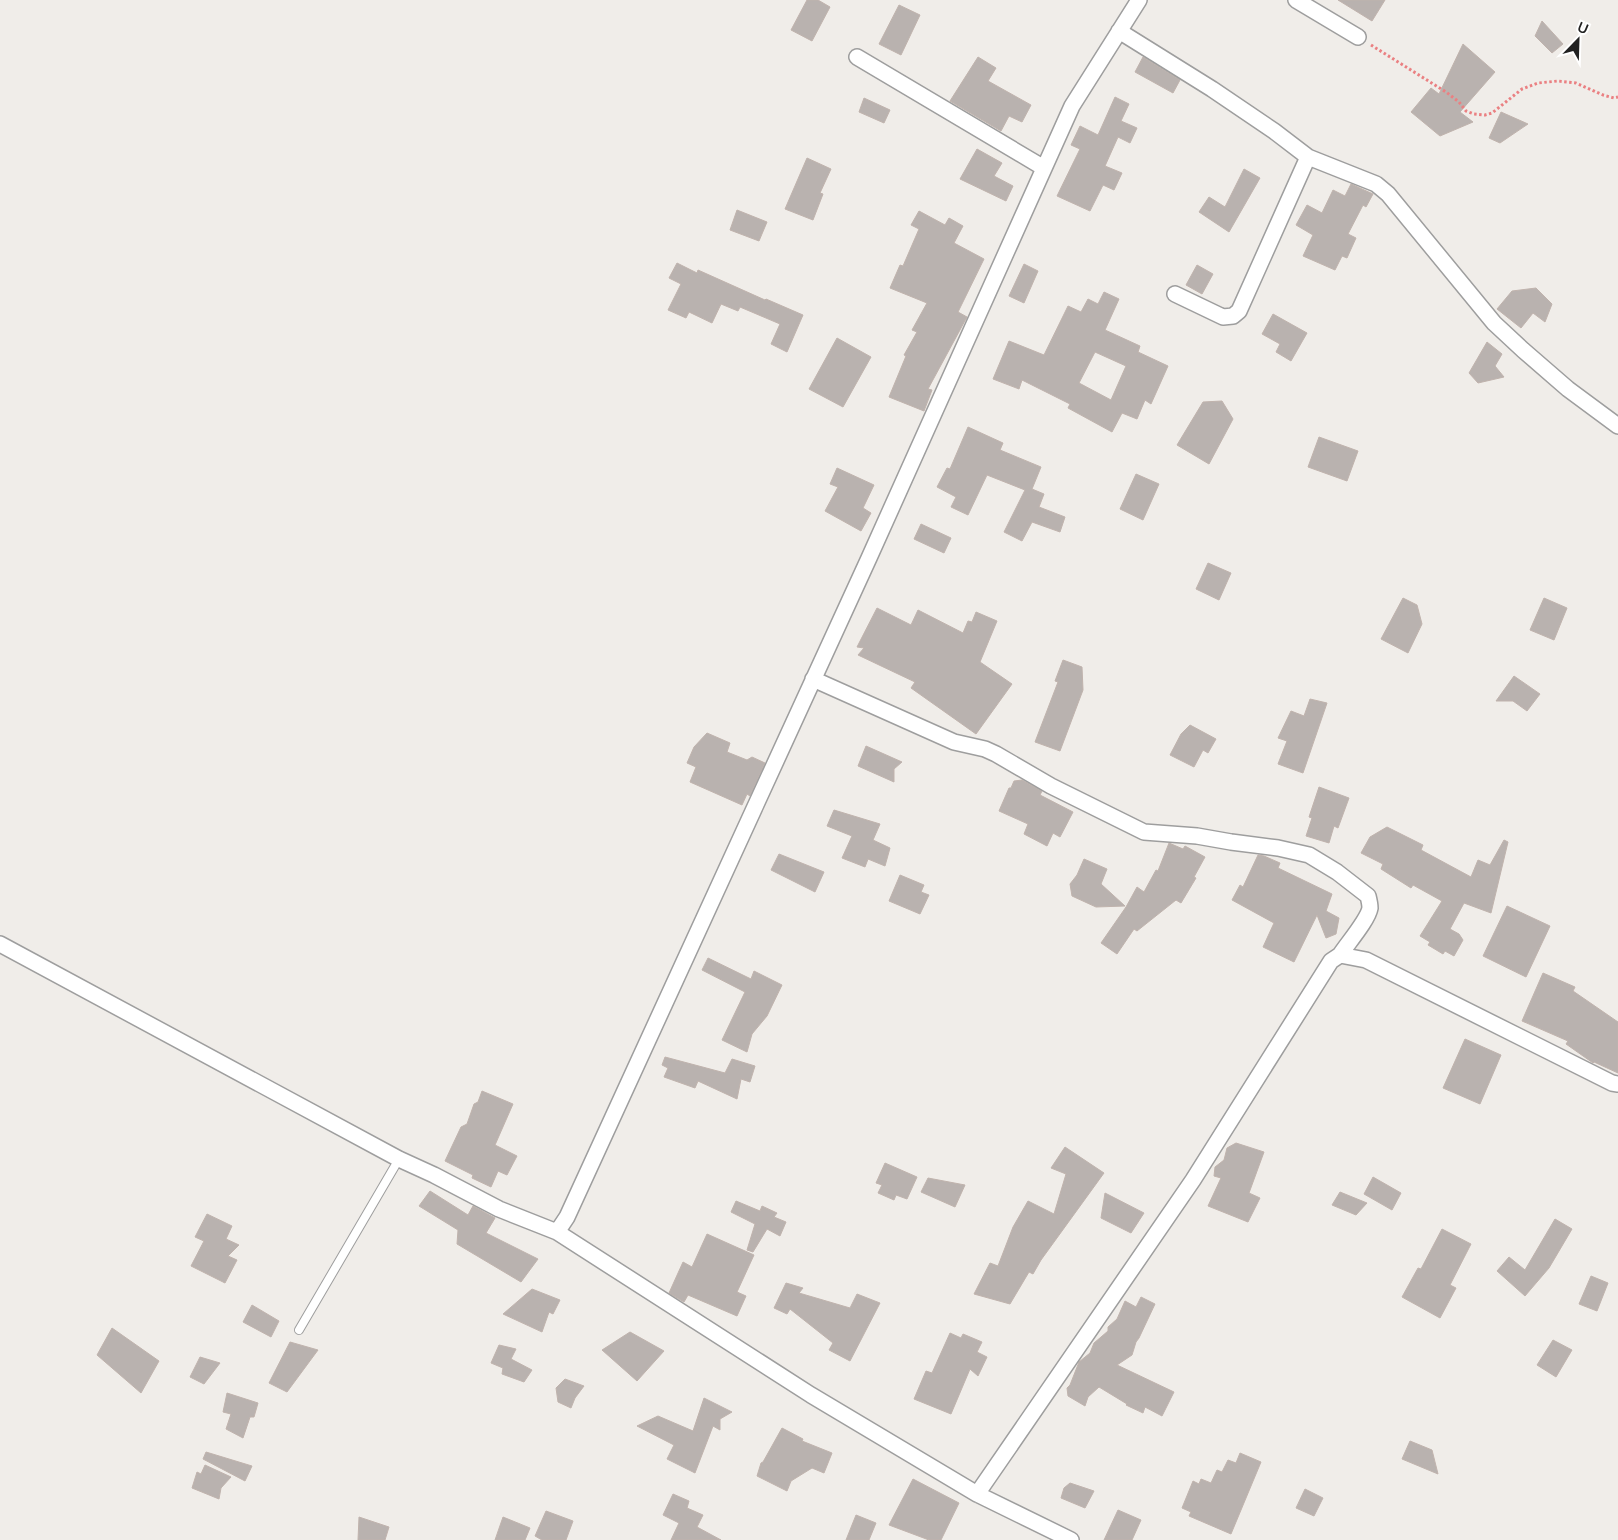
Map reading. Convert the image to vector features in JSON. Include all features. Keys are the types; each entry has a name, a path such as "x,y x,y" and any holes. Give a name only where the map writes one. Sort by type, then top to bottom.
{"street":[{"path":"556,1232 567,1218 1072,106 1139,0"},
{"path":"1296,0 1358,36"},
{"path":"1119,31 1212,89 1274,131 1308,157 1376,184 1388,194 1494,323 1568,389 1618,426"},
{"path":"857,58 1044,168"},
{"path":"1175,294 1223,317 1233,316 1239,311 1308,157"},
{"path":"813,678 954,742 985,749 996,754 1051,786 1144,832 1197,836 1278,848 1309,855 1344,877 1368,896 1370,908 1367,916 1340,955 1331,961 1193,1180 977,1494"},
{"path":"0,944 399,1159 434,1174 499,1208 556,1232 811,1395 977,1494 1071,1540"},
{"path":"1340,955 1366,960 1612,1083 1618,1084"}],"lane":[{"path":"299,1330 399,1159"}],"path":[{"path":"1358,36 1446,92 1466,111 1474,114 1484,115 1492,113 1522,89 1538,83 1558,81 1576,84 1603,95 1614,98 1618,97"}],"building":[{"path":"807,0 818,0 830,7 812,41 791,30"},
{"path":"1338,0 1385,0 1372,21"},
{"path":"899,5 920,15 901,55 879,44"},
{"path":"1542,21 1563,44 1552,53 1535,36"},
{"path":"1463,44 1495,72 1460,112 1473,122 1440,136 1411,112 1431,88 1439,94"},
{"path":"978,57 996,68 988,81 1031,105 1022,122 1009,116 1001,131 950,101"},
{"path":"1143,57 1180,80 1173,93 1135,72"},
{"path":"1115,97 1129,104 1121,121 1137,128 1130,143 1118,137 1105,166 1122,173 1114,190 1103,185 1090,211 1057,196 1080,149 1071,145 1080,126 1098,135"},
{"path":"864,98 890,110 884,123 859,112"},
{"path":"1501,112 1528,124 1500,143 1489,138"},
{"path":"977,149 1002,163 994,176 1013,186 1006,201 960,179"},
{"path":"807,158 831,169 820,193 823,194 813,220 785,209"},
{"path":"1244,169 1260,178 1229,232 1199,212 1209,197 1225,207"},
{"path":"1351,184 1373,194 1366,207 1363,205 1348,234 1356,238 1347,258 1342,256 1335,270 1303,256 1313,235 1296,225 1307,205 1322,213 1333,190 1345,196"},
{"path":"737,210 767,222 759,241 730,230"},
{"path":"919,211 945,225 949,218 963,226 954,243 984,259 958,312 967,317 928,389 932,390 924,411 889,397 906,356 904,355 917,332 912,330 927,303 890,288 900,265 903,266 919,229 911,225"},
{"path":"677,263 697,273 698,270 803,315 787,352 771,344 780,324 740,307 738,311 721,304 712,323 689,312 686,318 668,310 681,284 669,278"},
{"path":"1024,264 1038,271 1024,303 1009,296"},
{"path":"1197,265 1213,274 1202,294 1186,285"},
{"path":"1536,288 1552,304 1545,322 1533,313 1521,328 1497,309 1512,291"},
{"path":"1104,292 1119,299 1105,330 1140,346 1138,352 1168,366 1151,404 1145,400 1137,419 1122,413 1112,432 1068,408 1070,404 1022,380 1019,389 993,379 1009,341 1044,355 1068,306 1081,312 1088,299 1098,304","holes":["1095,352 1126,366 1111,400 1079,383"]},
{"path":"1273,314 1307,333 1291,361 1276,352 1280,344 1262,334"},
{"path":"837,338 871,357 843,407 809,389"},
{"path":"1487,342 1502,354 1495,366 1504,377 1478,383 1469,373"},
{"path":"1222,401 1233,419 1209,464 1177,445 1203,402"},
{"path":"968,427 1003,443 1000,450 1041,467 1032,489 1044,494 1039,507 1065,517 1060,532 1032,522 1022,541 1004,532 1025,490 987,475 968,515 951,507 956,497 937,487 947,468 950,469"},
{"path":"1319,437 1358,451 1347,481 1308,467"},
{"path":"837,468 874,485 863,508 871,513 861,531 825,511 838,487 830,484"},
{"path":"1136,474 1159,484 1143,520 1120,509"},
{"path":"921,524 951,538 944,553 914,539"},
{"path":"1208,563 1231,573 1219,600 1196,589"},
{"path":"1403,598 1417,605 1422,624 1408,653 1381,639"},
{"path":"1544,598 1567,608 1554,640 1530,630"},
{"path":"877,608 911,625 918,610 963,633 968,621 972,622 976,612 997,621 980,662 1012,684 976,734 911,688 915,682 858,655 864,648 857,647"},
{"path":"1063,660 1082,667 1083,690 1060,751 1035,742 1058,682 1055,681"},
{"path":"1514,676 1540,694 1527,711 1513,701 1496,701"},
{"path":"1310,699 1327,703 1303,773 1278,764 1287,741 1278,738 1291,711 1304,716"},
{"path":"1190,725 1216,739 1208,753 1203,750 1194,767 1170,755 1181,734"},
{"path":"707,733 730,743 727,752 747,760 752,757 765,763 750,796 747,794 742,805 690,782 696,767 687,763 694,747"},
{"path":"866,746 902,762 894,769 894,782 858,766"},
{"path":"1022,780 1042,791 1040,795 1073,812 1060,837 1053,833 1047,846 1024,834 1028,824 999,811 1014,781"},
{"path":"1319,787 1349,798 1338,828 1334,826 1329,843 1306,836 1312,818 1309,817"},
{"path":"834,810 880,824 873,840 890,848 885,866 868,859 865,867 842,858 852,836 827,826"},
{"path":"1387,827 1423,845 1421,850 1471,877 1478,860 1490,865 1504,840 1508,842 1491,913 1464,903 1450,929 1459,934 1463,940 1454,956 1445,951 1443,954 1428,945 1430,942 1420,936 1442,901 1413,885 1411,888 1381,869 1383,864 1361,853 1370,837"},
{"path":"1169,843 1183,849 1185,846 1205,857 1194,877 1196,878 1181,903 1176,900 1137,931 1134,929 1117,954 1101,943 1126,907 1137,887 1144,892 1156,870 1158,871"},
{"path":"779,854 824,872 815,892 771,870"},
{"path":"1258,855 1280,863 1278,868 1332,894 1326,911 1339,918 1336,934 1326,938 1317,915 1294,962 1263,947 1274,923 1232,900 1240,885 1243,887"},
{"path":"1084,859 1107,869 1101,884 1125,906 1096,907 1072,896 1070,884 1077,875"},
{"path":"900,875 924,885 921,892 929,895 920,914 889,901"},
{"path":"1507,906 1550,926 1526,977 1483,956"},
{"path":"708,958 751,979 754,971 782,985 767,1016 752,1034 747,1052 722,1040 745,992 702,970"},
{"path":"1543,973 1575,987 1573,991 1618,1022 1618,1073 1593,1063 1566,1044 1568,1041 1522,1021"},
{"path":"1465,1039 1501,1055 1480,1104 1443,1088"},
{"path":"665,1057 725,1073 732,1059 755,1066 750,1082 741,1079 737,1099 698,1081 695,1088 664,1077 668,1068 662,1065"},
{"path":"482,1091 513,1104 495,1145 517,1156 507,1175 498,1171 491,1187 472,1178 473,1175 445,1161 461,1127 467,1124 474,1104 478,1102"},
{"path":"1236,1143 1264,1152 1249,1193 1260,1198 1248,1222 1208,1206 1221,1178 1214,1176 1215,1167 1224,1160 1227,1148"},
{"path":"1065,1147 1104,1173 1041,1260 1033,1274 1029,1272 1010,1304 974,1294 990,1263 998,1266 1013,1227 1028,1201 1054,1214 1066,1174 1051,1168"},
{"path":"885,1163 917,1177 907,1199 896,1195 894,1200 878,1193 882,1185 876,1183"},
{"path":"1373,1177 1401,1193 1392,1210 1364,1194"},
{"path":"928,1178 965,1185 955,1207 921,1192"},
{"path":"430,1191 468,1215 473,1206 495,1218 486,1233 538,1259 521,1282 457,1244 458,1230 419,1206"},
{"path":"1340,1192 1367,1203 1356,1215 1332,1205"},
{"path":"1105,1193 1144,1213 1131,1233 1101,1218"},
{"path":"736,1201 760,1211 762,1206 777,1213 774,1217 786,1222 780,1236 767,1229 753,1252 747,1250 755,1224 731,1212"},
{"path":"207,1214 232,1226 226,1239 239,1245 228,1256 237,1260 225,1283 191,1266 204,1241 195,1237"},
{"path":"1555,1219 1572,1229 1549,1268 1525,1296 1497,1271 1509,1257 1525,1270"},
{"path":"1442,1229 1471,1244 1450,1285 1456,1288 1440,1318 1402,1297 1418,1268 1421,1269"},
{"path":"707,1234 754,1255 737,1292 746,1296 737,1316 688,1295 684,1302 669,1293 683,1262 692,1267"},
{"path":"1591,1276 1608,1283 1597,1311 1579,1304"},
{"path":"786,1283 803,1288 799,1293 850,1308 857,1294 880,1303 850,1361 829,1350 833,1343 790,1309 787,1314 774,1308"},
{"path":"532,1289 560,1300 553,1314 549,1312 542,1332 503,1314"},
{"path":"1141,1297 1155,1304 1136,1342 1132,1355 1117,1365 1174,1392 1162,1416 1145,1407 1143,1413 1126,1405 1099,1387 1088,1397 1085,1406 1068,1396 1067,1388 1079,1362 1090,1353 1094,1343 1108,1331 1108,1327 1117,1319 1125,1301 1136,1307"},
{"path":"252,1305 279,1321 271,1337 243,1322"},
{"path":"112,1328 159,1361 141,1393 97,1355"},
{"path":"630,1332 664,1351 637,1381 602,1350"},
{"path":"950,1333 961,1338 963,1334 982,1342 977,1352 987,1357 978,1376 970,1369 951,1414 914,1399 926,1371 932,1373"},
{"path":"1553,1340 1572,1350 1556,1377 1537,1365"},
{"path":"290,1342 318,1350 287,1392 269,1383"},
{"path":"499,1345 516,1349 511,1359 532,1370 524,1382 502,1374 503,1368 491,1363"},
{"path":"200,1357 220,1363 204,1384 190,1377"},
{"path":"565,1379 584,1386 575,1398 571,1408 558,1402 556,1388"},
{"path":"227,1393 258,1403 254,1417 250,1417 243,1438 226,1429 231,1414 223,1412"},
{"path":"704,1398 732,1412 720,1419 720,1430 713,1426 695,1473 667,1459 674,1445 637,1426 658,1416 693,1431"},
{"path":"782,1428 803,1439 802,1441 832,1453 824,1473 812,1468 791,1481 787,1491 757,1476 761,1463"},
{"path":"1410,1441 1432,1450 1438,1474 1402,1459"},
{"path":"206,1452 252,1466 245,1481 203,1459"},
{"path":"1240,1453 1261,1462 1231,1534 1189,1516 1191,1512 1182,1508 1193,1481 1199,1484 1201,1479 1211,1483 1217,1470 1222,1472 1228,1460 1236,1463"},
{"path":"205,1465 231,1477 221,1488 219,1499 192,1488 197,1472 201,1474"},
{"path":"913,1479 959,1503 941,1540 929,1540 889,1525"},
{"path":"1070,1483 1094,1491 1085,1508 1061,1498 1064,1488"},
{"path":"1305,1489 1323,1498 1314,1516 1296,1508"},
{"path":"673,1494 689,1501 687,1508 703,1515 697,1527 721,1540 671,1540 679,1523 663,1515"},
{"path":"1118,1510 1141,1520 1132,1540 1104,1540"},
{"path":"546,1511 573,1521 566,1540 542,1540 535,1536"},
{"path":"856,1515 876,1523 869,1540 846,1540"},
{"path":"359,1517 389,1527 385,1540 358,1540"},
{"path":"503,1517 530,1528 525,1540 495,1540"}]}
